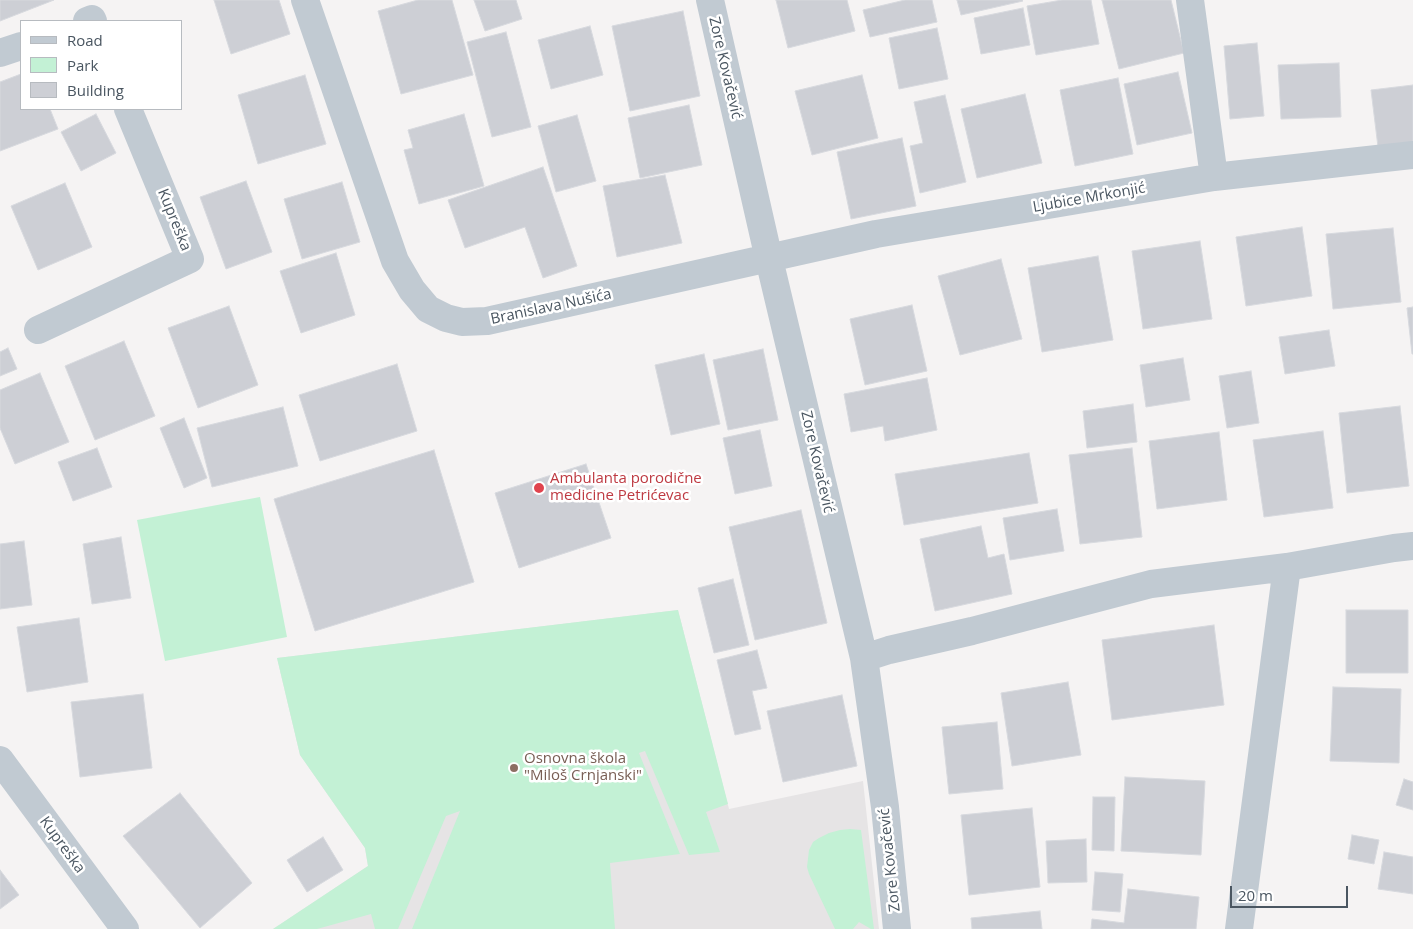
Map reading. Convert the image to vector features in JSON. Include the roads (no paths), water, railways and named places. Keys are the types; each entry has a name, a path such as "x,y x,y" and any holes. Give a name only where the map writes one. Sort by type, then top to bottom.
{"street":[{"name":"Branislava Nušića","path":"305,0 395,261 412,290 428,310 446,318 462,322 487,321 769,259"},
{"name":"Zore Kovačević","path":"710,0 769,259 864,658 884,807 897,929"},
{"path":"1190,0 1214,177"},
{"path":"0,53 20,46"},
{"name":"Kupreška","path":"38,330 190,259 128,110"},
{"name":"Ljubice Mrkonjić","path":"769,259 876,234 1214,177 1413,155"},
{"path":"864,658 889,650 972,631 1151,584 1288,567 1413,546"},
{"path":"1239,929 1288,567"},
{"name":"Kupreška","path":"0,760 125,929"}],"place":[{"name":"Ambulanta porodične medicine Petrićevac","path":"539,488"},
{"name":"Osnovna škola \"Miloš Crnjanski\"","path":"514,768"}]}
